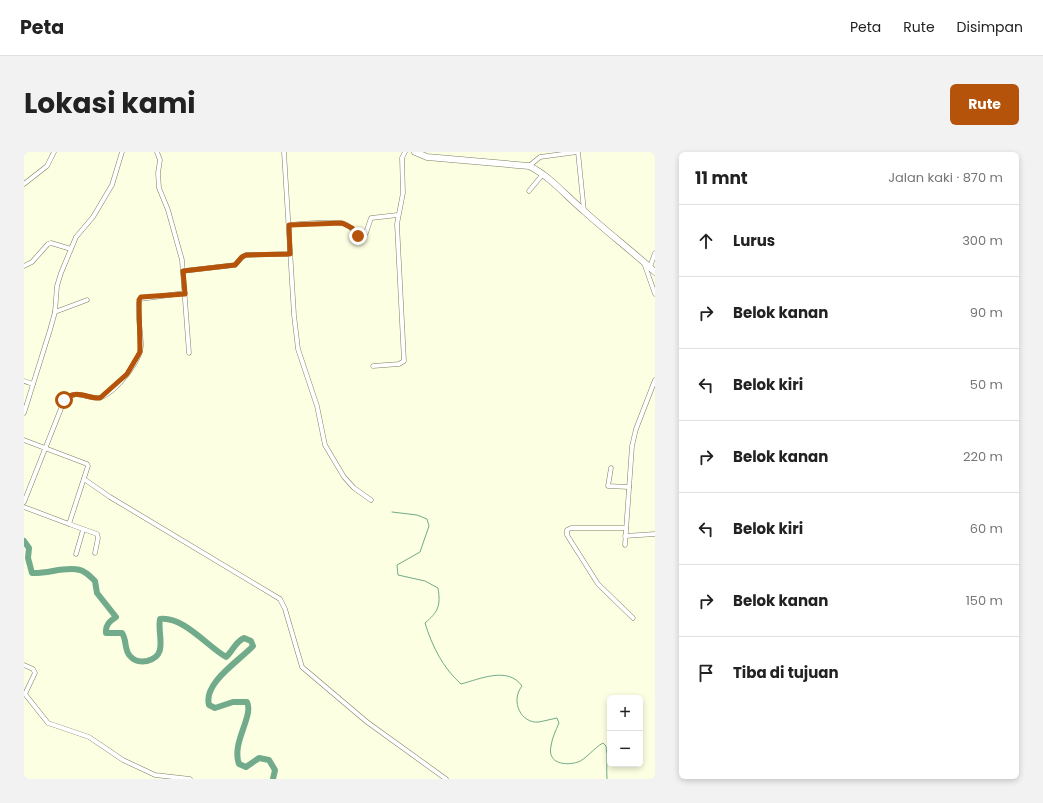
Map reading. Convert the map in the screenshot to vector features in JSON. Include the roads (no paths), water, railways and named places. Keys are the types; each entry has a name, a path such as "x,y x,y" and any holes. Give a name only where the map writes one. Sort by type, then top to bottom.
{"highway":[{"path":"415,152 427,157 529,166 543,174 584,212 652,269"}],"street":[{"path":"24,184 43,170 54,152"},
{"path":"24,413 55,312 57,286 76,237 94,217 112,185 122,152"},
{"path":"157,152 160,160 158,173 159,188 168,210 182,260 189,353"},
{"path":"284,152 294,315 298,349 316,406 325,445 344,477 354,488 371,500"},
{"path":"373,366 399,364 404,361 398,215 403,193 402,158 405,152"},
{"path":"529,166 540,157 577,152 584,212"},
{"path":"529,191 543,174"},
{"path":"289,225 342,223 352,228 358,236 363,237 372,218 398,215"},
{"path":"24,266 32,262 48,244 51,243 71,249"},
{"path":"652,269 655,253"},
{"path":"183,271 235,265 242,257 246,255 290,254"},
{"path":"644,262 655,294"},
{"path":"24,502 45,447 67,397 84,394 100,398 127,374 140,352 141,297 185,294"},
{"path":"55,312 87,300"},
{"path":"624,545 632,446 636,429 655,380"},
{"path":"24,381 33,384"},
{"path":"24,440 88,464 69,524"},
{"path":"611,468 608,486 629,487"},
{"path":"84,480 280,598 285,609 302,668 366,722 446,779"},
{"path":"24,507 98,536 95,553"},
{"path":"626,528 569,528 567,530 567,535 598,584 632,618"},
{"path":"76,554 83,530"},
{"path":"625,536 655,534"},
{"path":"24,665 33,669 35,673 26,690 26,697 48,723 89,737 123,760 155,775 190,779"}],"waterway":[{"path":"392,512 417,515 427,519 429,526 420,552 397,565 398,575 425,581 438,588 438,608 425,623 431,640 449,671 461,684 485,677 502,675 516,680 522,686 517,698 517,705 519,710 527,719 533,722 539,722 557,718 559,723 552,740 552,757 558,762 568,764 578,762 584,759 603,743 607,750 607,779"},
{"path":"24,541 29,548 28,558 32,573 74,569 88,574 95,581 97,593 116,617 108,624 106,633 122,633 125,639 128,654 136,660 147,661 158,655 161,644 159,625 160,619 169,619 186,627 226,657 236,644 244,638 251,641 253,646 224,673 211,689 209,705 215,708 233,702 247,702 248,715 238,747 237,756 239,764 246,767 259,758 269,760 275,770 273,779"}]}
